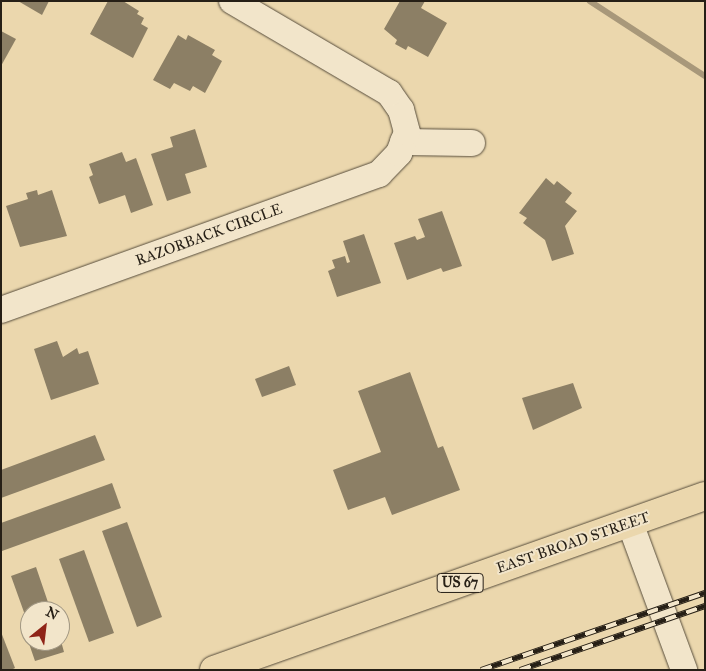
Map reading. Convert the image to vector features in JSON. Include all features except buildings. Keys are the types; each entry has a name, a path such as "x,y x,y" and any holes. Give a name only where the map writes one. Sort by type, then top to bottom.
{"main road":[{"name":"EAST BROAD STREET","path":"214,670 705,496"}],"street":[{"path":"232,1 389,93 401,110 407,132 403,142 472,143"},
{"name":"RAZORBACK CIRCLE","path":"1,310 379,174 399,154 403,142"},
{"path":"630,523 684,670"}],"waterway":[{"path":"590,1 705,76"}],"railway":[{"path":"481,670 705,593"},
{"path":"520,670 705,606"}]}
